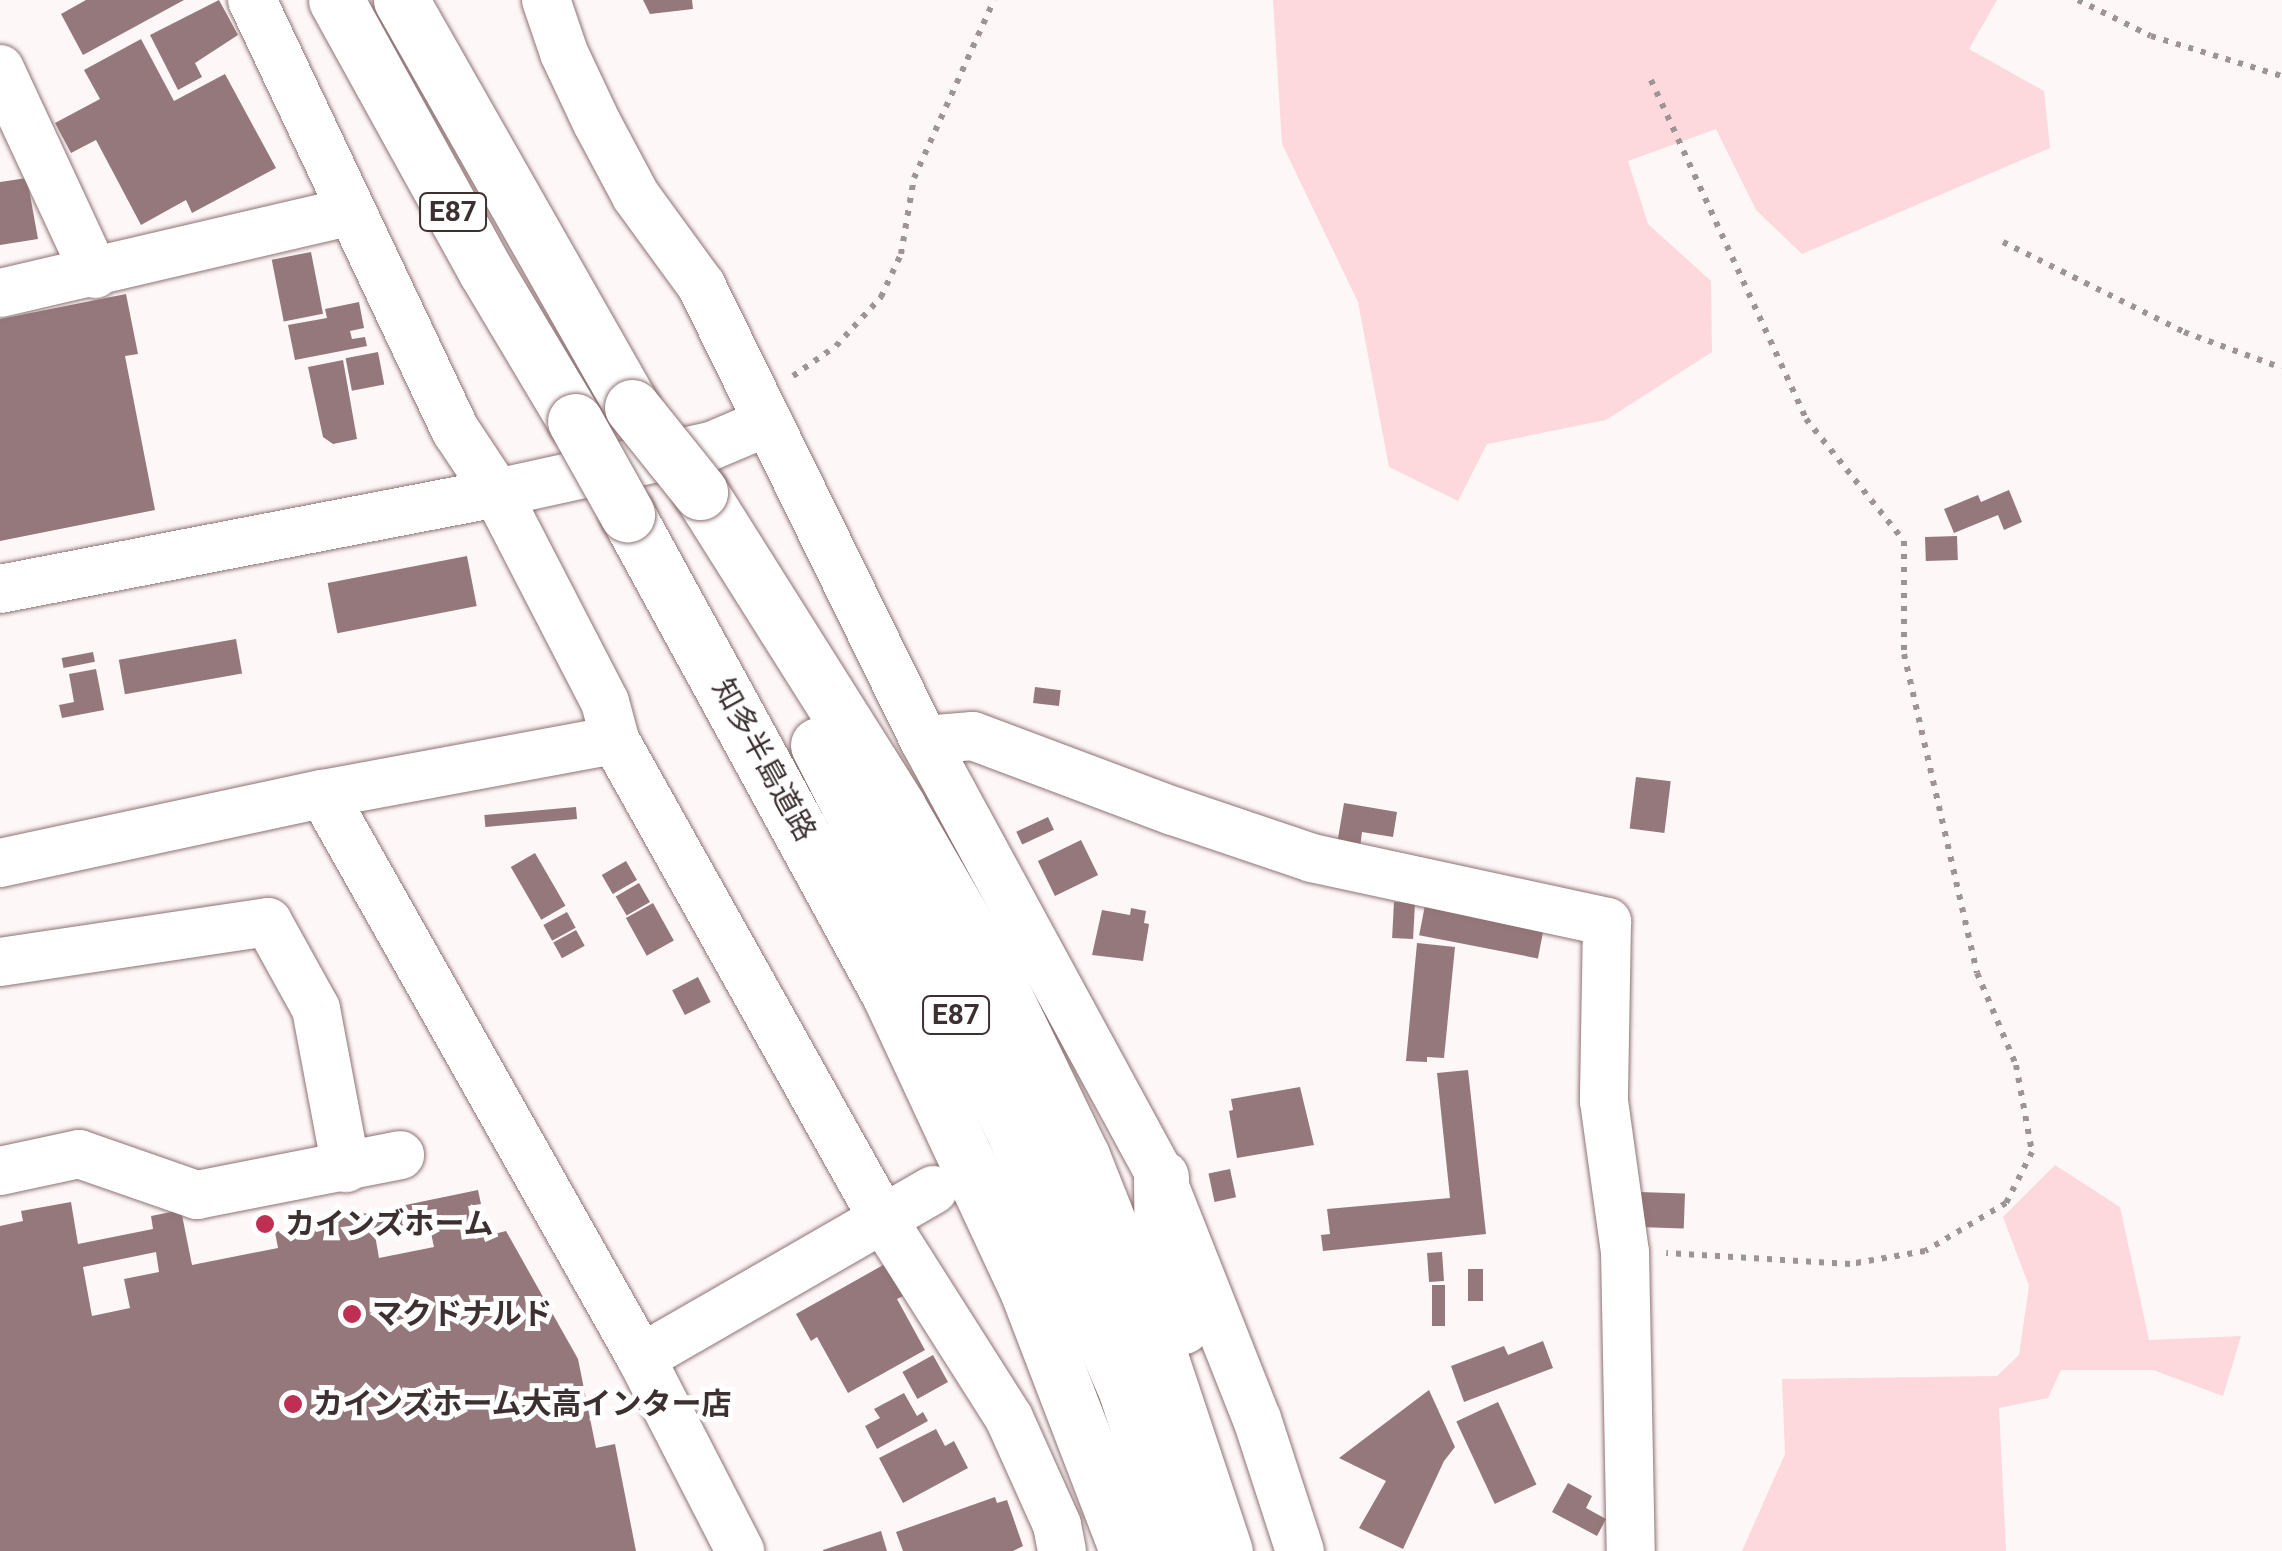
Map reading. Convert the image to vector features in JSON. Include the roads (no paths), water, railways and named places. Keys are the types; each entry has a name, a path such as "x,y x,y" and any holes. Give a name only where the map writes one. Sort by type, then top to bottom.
{"highway":[{"name":"知多半島道路","path":"336,0 627,514 889,994 1026,1290 1127,1551"},
{"name":"E87","path":"402,0 632,407 692,497"},
{"name":"知多半島道路","path":"692,497 854,809 1011,1126 1126,1391 1180,1551"},
{"path":"692,497 898,807 991,968 1089,1173 1151,1329 1226,1551"},
{"path":"1161,1177 1162,1271 1262,1551"}],"street":[{"path":"252,0 456,430 497,492 604,702 614,740 884,1222 1009,1418 1056,1525 1062,1551"},
{"path":"546,0 564,53 597,123 636,196 701,285 1113,1120 1161,1177 1257,1418 1300,1551"},
{"path":"0,69 95,274"},
{"path":"0,293 95,274 352,211"},
{"path":"0,589 711,446 761,407"},
{"path":"924,740 973,736 1174,812 1312,858 1607,922 1604,1101 1625,1252 1631,1551"},
{"path":"0,863 324,794 614,740"},
{"path":"324,794 641,1358 740,1551"},
{"path":"0,962 268,922 316,1009 346,1168"},
{"path":"0,1171 79,1154 196,1195 400,1156"},
{"path":"641,1358 884,1222 933,1190"}],"place":[{"name":"カインズホーム","path":"265,1224"},
{"name":"マクドナルド","path":"352,1314"},
{"name":"カインズホーム大高インター店","path":"293,1404"}]}
